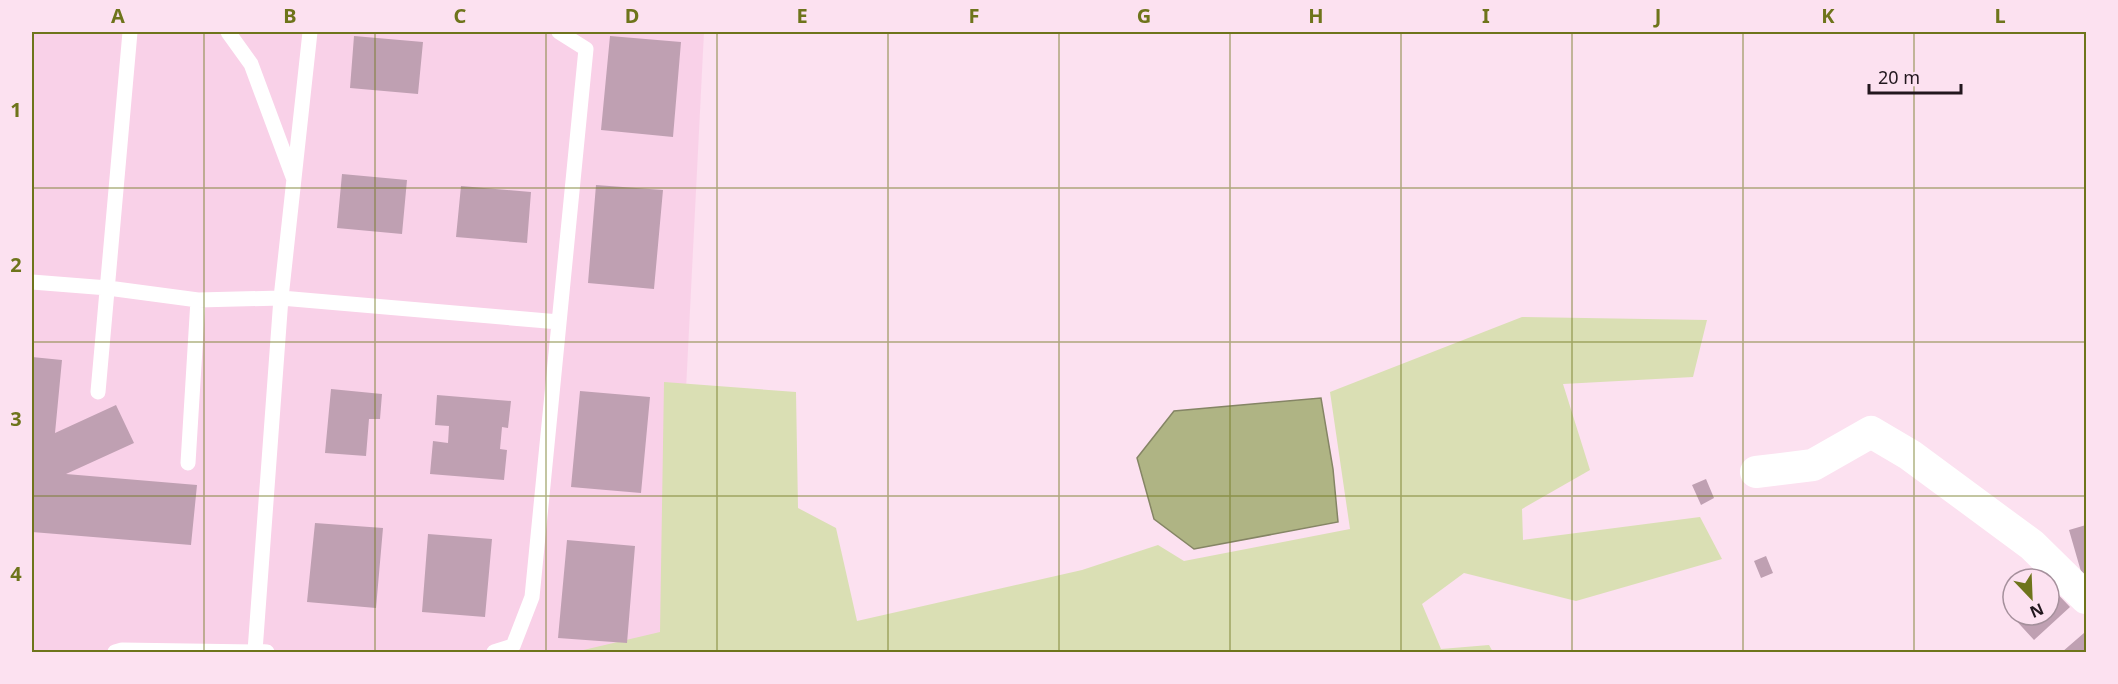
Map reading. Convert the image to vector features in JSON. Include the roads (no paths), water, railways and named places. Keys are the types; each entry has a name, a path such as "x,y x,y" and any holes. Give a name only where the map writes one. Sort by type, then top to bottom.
{"street":[{"path":"1756,472 1813,465 1871,432 1910,455 2032,545 2086,598"}],"lane":[{"path":"98,392 129,32"},
{"path":"228,32 251,64 294,180"},
{"path":"115,652 259,652 281,298 310,32"},
{"path":"494,652 513,646 532,597 586,49 559,32"},
{"path":"32,282 108,288 198,300 281,298 559,322"},
{"path":"188,463 198,300"}]}
